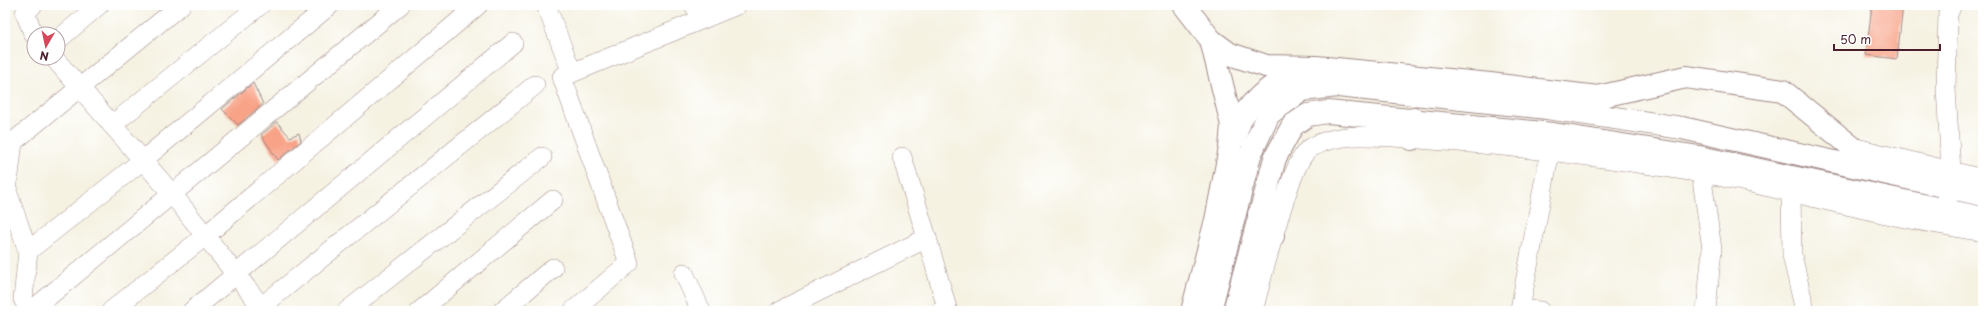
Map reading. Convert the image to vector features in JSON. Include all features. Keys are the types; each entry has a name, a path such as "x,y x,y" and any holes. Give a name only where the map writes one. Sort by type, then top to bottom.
{"main road":[{"path":"1184,5 1211,40 1230,54 1266,66 1316,67 1490,84 1598,97 1686,77 1783,91 1852,147 1867,170"},
{"path":"1192,311 1216,220 1230,148 1232,125 1211,40"},
{"path":"1230,148 1243,115 1267,89 1288,76 1316,67"},
{"path":"1210,311 1250,155 1270,114 1302,90 1338,86 1548,108 1682,128 1867,170 1950,179 1983,195"},
{"path":"1234,311 1274,158 1293,125 1308,115 1328,112 1413,129 1553,134 1699,157 1983,218"},
{"path":"1259,214 1273,236"}],"street":[{"path":"30,26 25,13 33,5"},
{"path":"66,33 99,5"},
{"path":"181,5 81,89 13,142 7,190 28,251 23,299 30,311 173,195 400,5"},
{"path":"112,125 260,5"},
{"path":"28,251 142,160 330,5"},
{"path":"112,311 205,236 478,5"},
{"path":"546,5 572,73"},
{"path":"573,311 630,263 562,77 699,12 737,5"},
{"path":"1946,210 1950,179 1946,88 1948,14 1952,5"},
{"path":"192,311 513,43"},
{"path":"61,66 173,195 236,275 261,310 535,85"},
{"path":"1253,311 1273,236 1295,170 1307,150 1324,142 1355,136 1413,129 1466,142 1550,151 1702,173 1877,212 1983,232"},
{"path":"1852,147 1950,179 1983,180"},
{"path":"1540,311 1520,310 1550,151"},
{"path":"346,311 542,157"},
{"path":"902,157 947,308 940,311"},
{"path":"1702,173 1712,249 1706,311"},
{"path":"1791,193 1792,255 1805,311"},
{"path":"420,311 553,200"},
{"path":"779,311 927,238"},
{"path":"502,311 553,268"},
{"path":"684,273 701,311"}],"building":[{"path":"1872,5 1903,5 1897,59 1866,55"},
{"path":"253,83 263,104 238,125 222,109"},
{"path":"277,122 290,137 299,133 301,141 278,160 261,135"}]}
